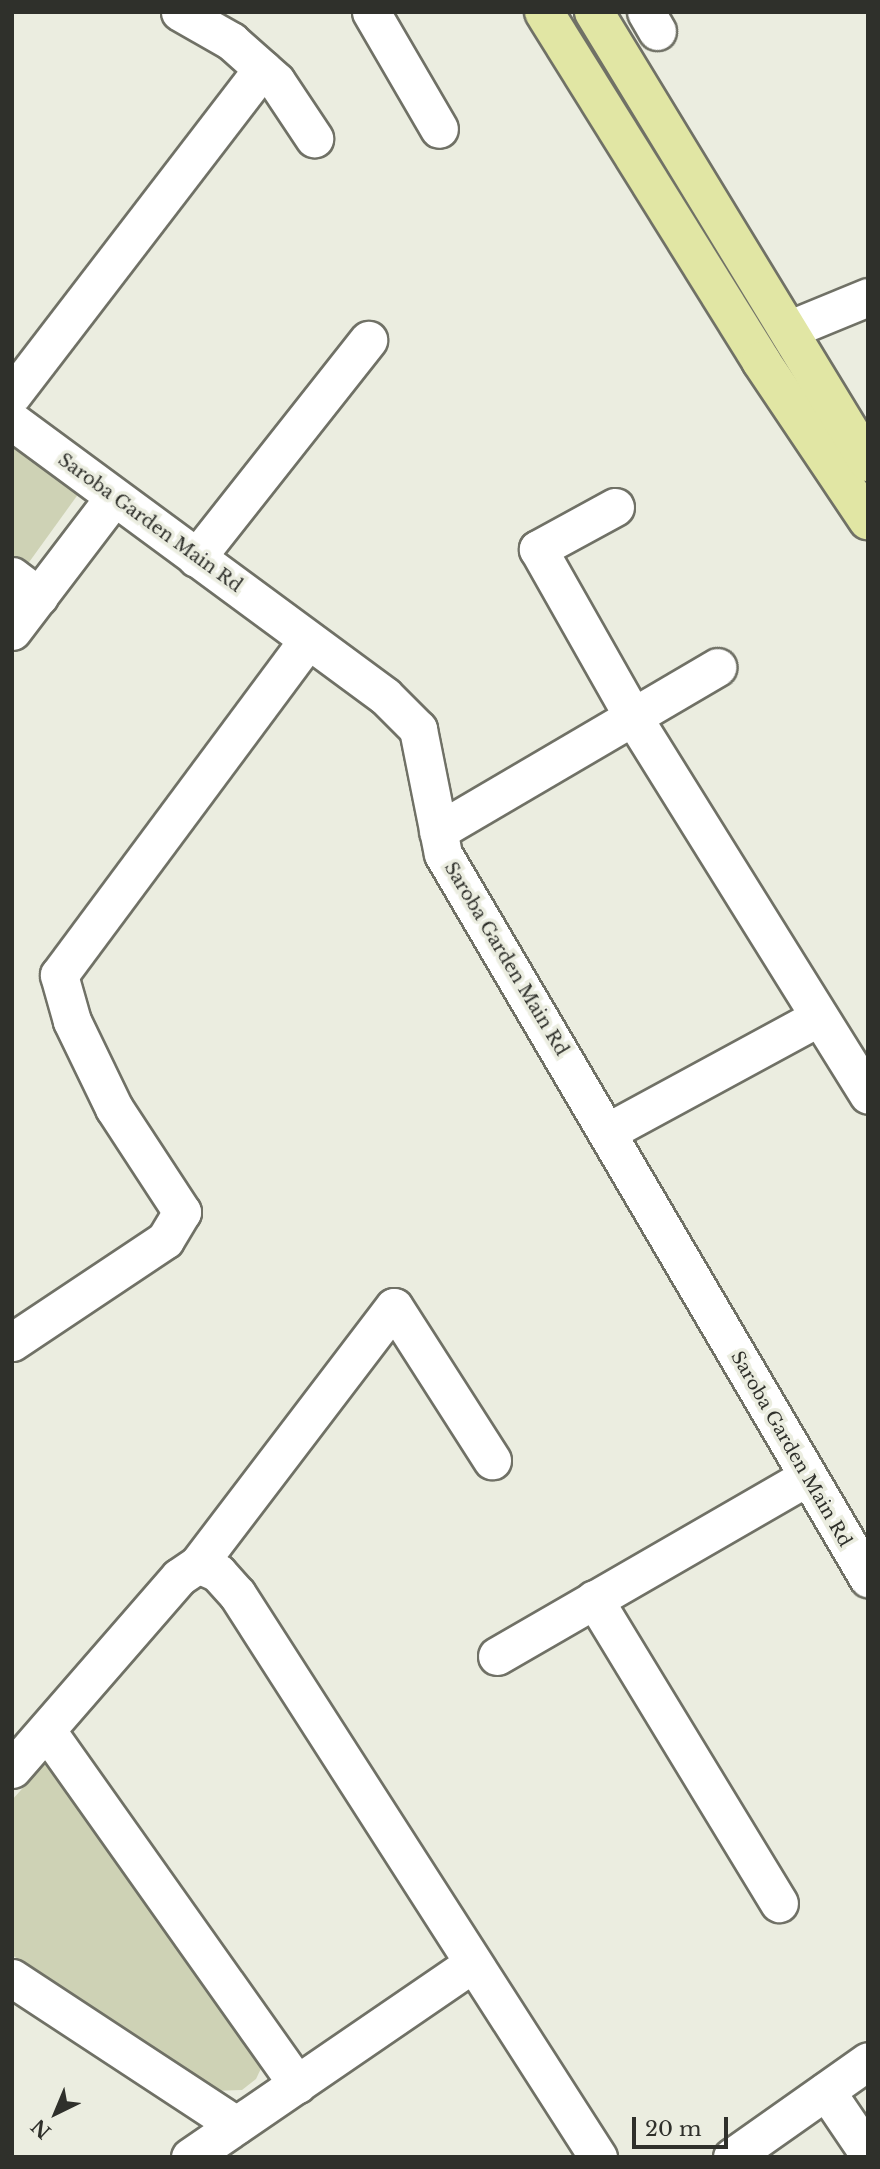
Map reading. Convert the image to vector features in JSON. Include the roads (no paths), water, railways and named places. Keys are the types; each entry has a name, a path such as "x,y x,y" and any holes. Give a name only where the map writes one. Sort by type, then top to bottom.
{"main road":[{"path":"544,12 761,361 868,520"},
{"path":"594,12 790,329 868,462"}],"street":[{"path":"180,12 231,41 276,80 314,138"},
{"path":"371,12 439,129"},
{"path":"582,73 617,49"},
{"path":"12,396 262,69"},
{"path":"790,329 868,297"},
{"path":"197,558 368,340"},
{"name":"Saroba Garden Main Rd","path":"12,421 385,696 418,729 443,854 609,1131 805,1478 856,1534 868,1578"},
{"path":"12,631 26,586 114,497"},
{"path":"615,507 538,549 633,718 868,1095"},
{"path":"12,1342 165,1240 182,1212 114,1108 72,1021 59,975 308,640"},
{"path":"438,831 719,667"},
{"path":"609,1131 819,1017"},
{"path":"12,1769 179,1577 198,1564 394,1307 492,1460"},
{"path":"497,1656 805,1478"},
{"path":"198,1564 218,1573 237,1594 598,2157"},
{"path":"594,1600 779,1903"},
{"path":"47,1731 297,2084"},
{"path":"190,2157 473,1963"},
{"path":"12,1978 236,2125"},
{"path":"775,2157 845,2097 868,2061"},
{"path":"845,2097 868,2153"},
{"path":"732,2157 845,2097"}]}
